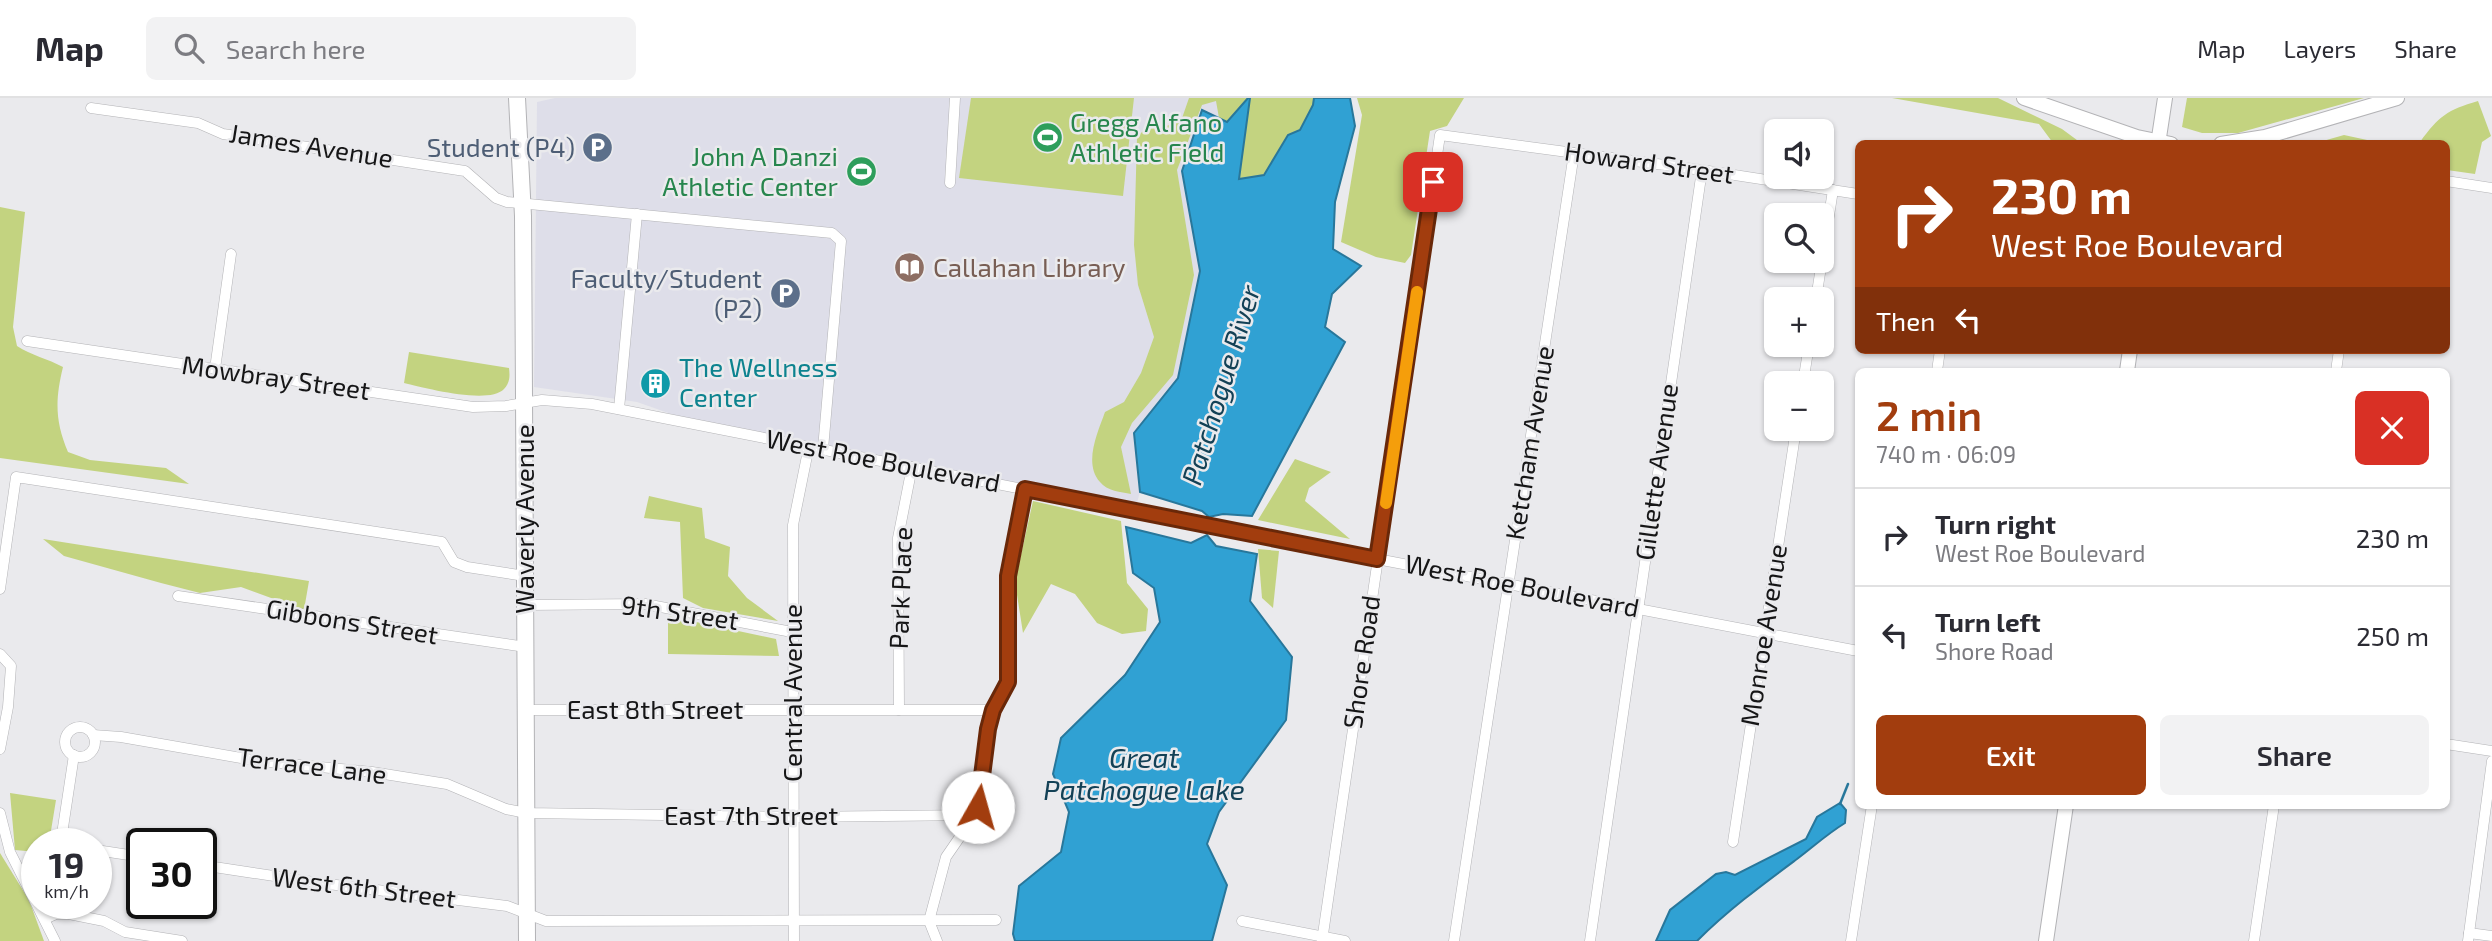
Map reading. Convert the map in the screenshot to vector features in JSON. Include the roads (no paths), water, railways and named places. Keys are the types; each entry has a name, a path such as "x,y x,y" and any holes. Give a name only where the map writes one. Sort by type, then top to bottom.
{"main road":[{"name":"Waverly Avenue","path":"517,98 522,152 525,403 527,941"},
{"path":"2024,98 2151,140"},
{"path":"2162,140 2165,98"},
{"path":"2243,140 2397,98"},
{"path":"2046,941 2065,809"}],"street":[{"path":"950,183 955,98"},
{"name":"James Avenue","path":"91,108 198,123 223,134 465,171 496,198 507,202 832,233 841,241 822,449"},
{"name":"Howard Street","path":"1440,135 1855,194"},
{"name":"Shore Road","path":"1322,939 1440,135"},
{"name":"Ketcham Avenue","path":"1454,941 1574,153"},
{"name":"Gillette Avenue","path":"1590,941 1702,170"},
{"path":"2450,182 2492,188"},
{"path":"1818,287 1833,190"},
{"path":"619,408 637,214"},
{"path":"215,369 230,254"},
{"name":"Mowbray Street","path":"27,341 473,407 525,403"},
{"name":"West Roe Boulevard","path":"525,403 542,400 570,401 619,408 1377,559 1855,650"},
{"name":"Monroe Avenue","path":"1732,842 1794,441"},
{"name":"Central Avenue","path":"794,941 793,525 809,446"},
{"name":"Park Place","path":"899,710 898,538 912,467"},
{"path":"0,589 16,477 442,541 454,562 525,576"},
{"path":"937,941 929,921 946,857 975,816 988,729 993,710 1008,682 1008,576 1025,489"},
{"name":"Gibbons Street","path":"178,596 526,647"},
{"name":"9th Street","path":"525,605 645,604 792,632"},
{"path":"0,654 11,666 8,707 0,749"},
{"name":"East 8th Street","path":"526,710 993,710"},
{"name":"Terrace Lane","path":"63,828 74,755 65,744 69,731 82,727 93,735 121,737 258,761 372,772 447,784 506,809 526,813"},
{"path":"74,755 84,756 89,753 94,745 93,735"},
{"path":"2450,745 2492,751"},
{"path":"2492,761 2468,937 2492,936"},
{"path":"1852,941 1871,809"},
{"path":"2254,941 2273,809"},
{"path":"0,813 10,852 21,873"},
{"name":"East 7th Street","path":"526,813 794,817 975,816"},
{"name":"West 6th Street","path":"217,867 507,906 546,921 996,920"},
{"path":"45,919 55,941"},
{"path":"94,919 125,932 182,941"},
{"path":"1242,922 1322,939 1345,941"}],"water":[{"name":"Patchogue River","path":"1248,98 1239,179 1264,175 1288,135 1300,130 1314,98 1350,98 1355,126 1335,202 1333,249 1361,266 1332,294 1325,327 1345,342 1252,516 1223,514 1209,517 1202,511 1140,492 1134,433 1178,378 1200,271 1182,171 1202,110 1227,122"},
{"name":"Great Patchogue Lake","path":"1126,527 1191,543 1207,535 1216,546 1257,554 1250,601 1292,657 1286,720 1219,812 1207,844 1227,885 1212,941 1015,941 1013,934 1019,886 1061,852 1069,812 1053,774 1061,738 1125,675 1160,622 1154,588 1133,573"},
{"path":"1840,803 1846,810 1845,823 1746,898 1697,941 1656,941 1670,910 1716,874 1726,872 1735,875 1806,839 1817,817"}],"waterway":[{"path":"1840,804 1848,784"}],"place":[{"name":"Gregg Alfano Athletic Field","path":"1047,138"},
{"name":"Student (P4)","path":"598,148"},
{"name":"John A Danzi Athletic Center","path":"861,172"},
{"name":"Callahan Library","path":"910,268"},
{"name":"Faculty/Student (P2)","path":"785,294"},
{"name":"The Wellness Center","path":"656,383"}]}
